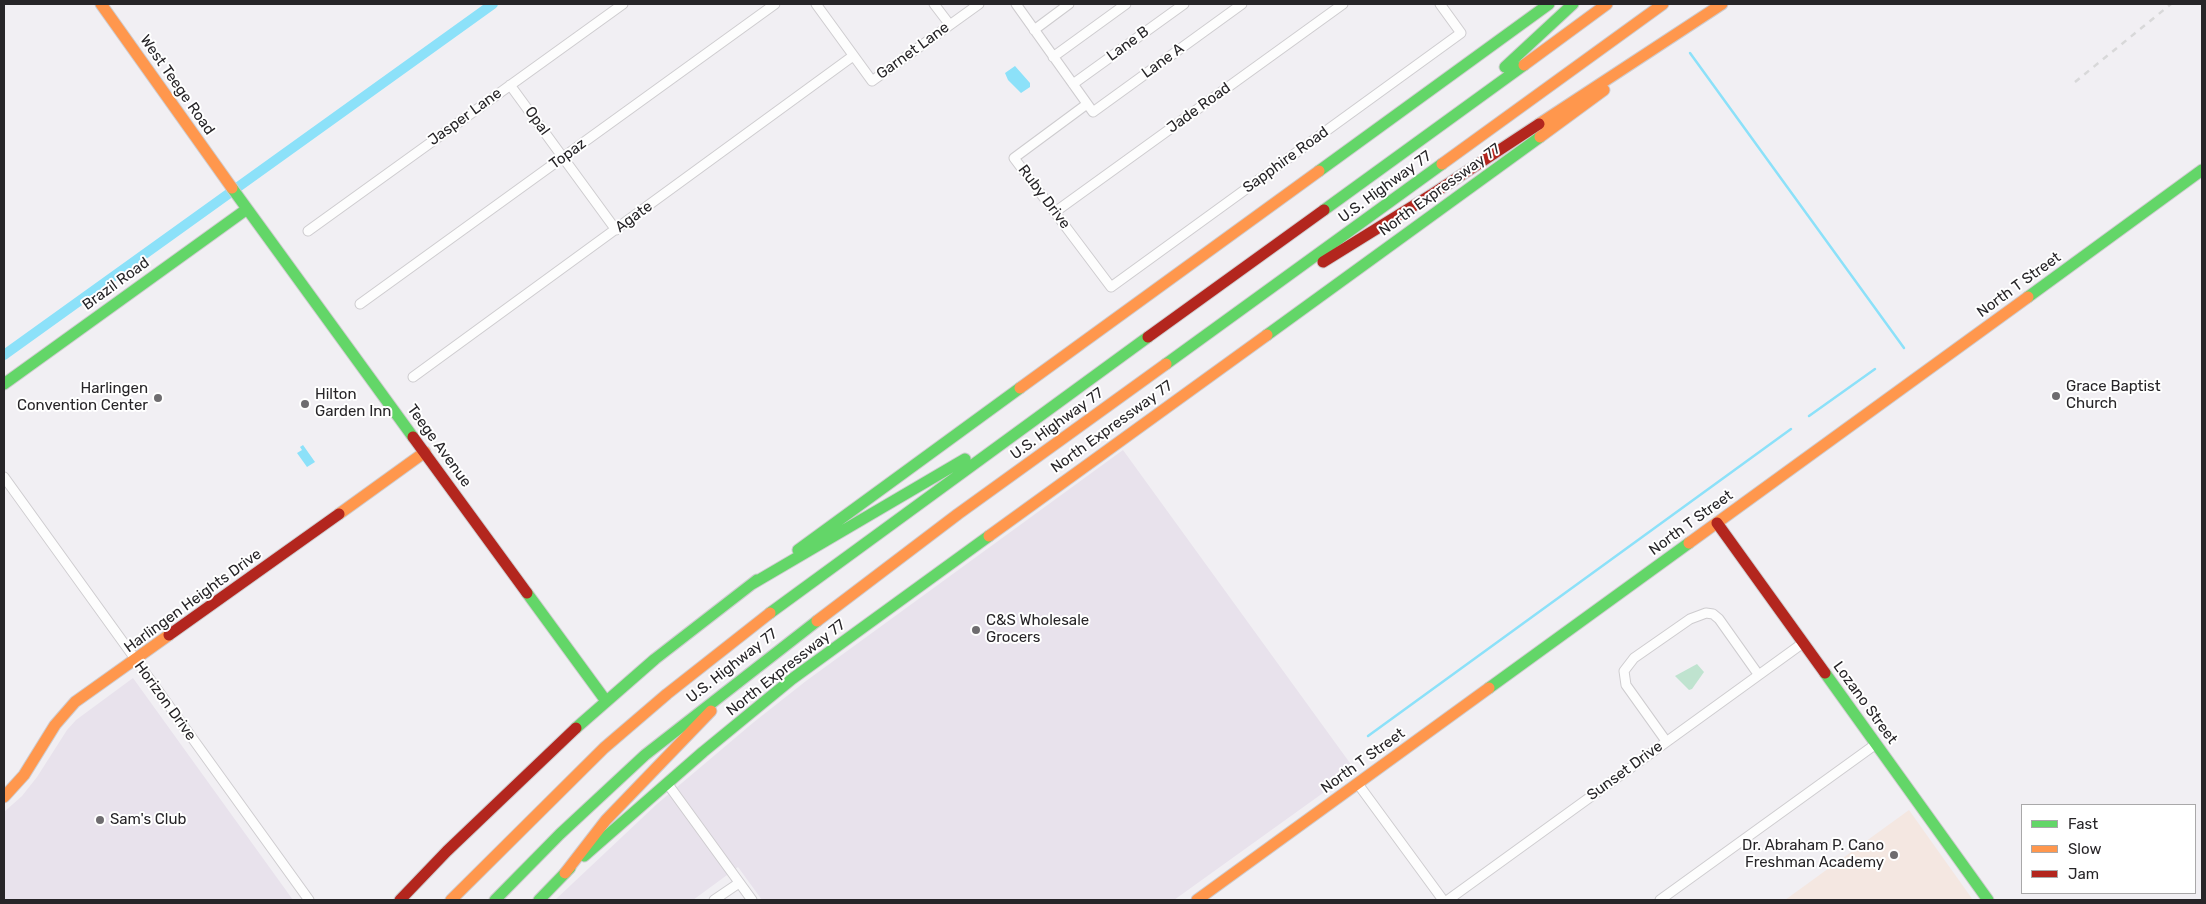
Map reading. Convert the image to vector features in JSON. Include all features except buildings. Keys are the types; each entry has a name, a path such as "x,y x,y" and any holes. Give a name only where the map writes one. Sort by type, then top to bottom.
{"main road":[{"name":"West Teege Road","path":"101,4 245,206"},
{"path":"400,900 554,748 683,636 1549,4"},
{"path":"1374,173 1520,54 1573,4"},
{"name":"U.S. Highway 77","path":"451,900 527,822 626,728 709,659 790,597 1607,4"},
{"name":"U.S. Highway 77","path":"495,900 560,834 645,755 751,670 958,514 1663,4"},
{"path":"1213,330 1431,194 1722,4"},
{"name":"North Expressway 77","path":"539,900 565,873 667,783 804,670 1722,4"},
{"name":"North T Street","path":"1197,900 2202,170"},
{"name":"Brazil Road","path":"4,384 245,206"},
{"name":"Teege Avenue","path":"245,206 606,701"},
{"path":"752,584 962,461 1109,365"},
{"name":"Harlingen Heights Drive","path":"4,797 20,779 63,713 424,452"},
{"name":"Lozano Street","path":"1717,523 1988,900"},
{"path":"565,873 606,820 751,670"}],"street":[{"name":"Jasper Lane","path":"308,231 623,4"},
{"name":"Topaz","path":"360,304 775,4"},
{"path":"816,4 853,56"},
{"path":"934,4 950,25"},
{"name":"Garnet Lane","path":"853,56 872,81 979,4"},
{"path":"1016,4 1087,104"},
{"path":"1034,30 1069,4"},
{"path":"1053,56 1126,4"},
{"name":"Lane B","path":"1073,84 1184,4"},
{"name":"Lane A","path":"1087,104 1093,112 1242,4"},
{"name":"Jade Road","path":"1055,212 1343,4"},
{"name":"Sapphire Road","path":"1110,287 1461,33 1440,4"},
{"name":"Agate","path":"413,377 853,56"},
{"name":"Opal","path":"510,85 616,230"},
{"name":"Ruby Drive","path":"1087,104 1014,158 1110,287"},
{"name":"Horizon Drive","path":"4,477 309,900"},
{"path":"1666,742 1626,685 1624,671 1634,658 1690,619 1706,613 1713,614 1719,619 1758,674"},
{"name":"Sunset Drive","path":"1448,900 1803,643"},
{"path":"1660,900 1876,744"},
{"path":"667,783 752,900"},
{"path":"1358,784 1443,900"},
{"path":"714,900 739,883"}],"shaded area":[{"path":"1123,450 1355,770 1174,900 762,900 738,867 693,900 555,900 657,804 754,722 806,681"},
{"path":"133,678 293,900 4,900 4,812 22,796 37,777 67,730 76,720"},
{"name":"Dr. Abraham P. Cano Freshman Academy","path":"1909,810 1973,900 1785,900"}],"green space":[{"path":"1697,664 1704,672 1692,689 1689,690 1675,676"}],"water":[{"path":"1015,66 1030,83 1030,87 1021,93 1008,80 1005,73"},
{"path":"303,445 315,462 307,467 297,453 302,450 300,447"}],"waterway":[{"path":"4,355 493,4"},
{"path":"1690,53 1904,348"},
{"path":"1809,416 1875,369"},
{"path":"1368,736 1791,429"}],"railway":[{"path":"2075,82 2171,4"}],"traffic: fast":[{"path":"1319,171 1549,4"},
{"path":"1505,67 1573,4"},
{"path":"1324,210 1524,65"},
{"path":"1267,335 1540,137"},
{"path":"1166,364 1442,164"},
{"path":"2028,297 2202,170"},
{"path":"232,188 413,437"},
{"path":"4,384 247,209"},
{"path":"770,613 1148,337"},
{"path":"798,550 1020,388"},
{"path":"752,584 965,459"},
{"path":"584,856 703,752 792,679 989,536"},
{"path":"1489,688 1689,543"},
{"path":"576,728 655,659 757,580"},
{"path":"527,593 606,701"},
{"path":"495,900 560,834 645,755 817,621"},
{"path":"1825,673 1988,900"},
{"path":"539,900 570,868"}],"traffic: slow":[{"path":"101,4 232,188"},
{"path":"1524,65 1607,4"},
{"path":"1442,164 1663,4"},
{"path":"1539,124 1722,4"},
{"path":"1540,137 1604,90"},
{"path":"1020,388 1319,171"},
{"path":"1689,543 2028,297"},
{"path":"989,536 1267,335"},
{"path":"817,621 958,514 1166,364"},
{"path":"339,514 425,452"},
{"path":"451,900 604,748 667,694 770,613"},
{"path":"4,797 24,775 55,725 75,702 169,635"},
{"path":"1197,900 1489,688"},
{"path":"565,873 606,820 711,711"}],"traffic: jam":[{"path":"1323,262 1431,195 1539,124"},
{"path":"1148,337 1324,210"},
{"path":"413,437 527,593"},
{"path":"169,635 339,514"},
{"path":"1717,523 1825,673"},
{"path":"400,900 447,851 576,728"}],"place":[{"name":"Grace Baptist Church","path":"2056,396"},
{"name":"Harlingen Convention Center","path":"158,398"},
{"name":"Hilton Garden Inn","path":"305,404"},
{"name":"C&S Wholesale Grocers","path":"976,630"},
{"name":"Sam's Club","path":"100,820"},
{"name":"Dr. Abraham P. Cano Freshman Academy","path":"1894,855"}]}
